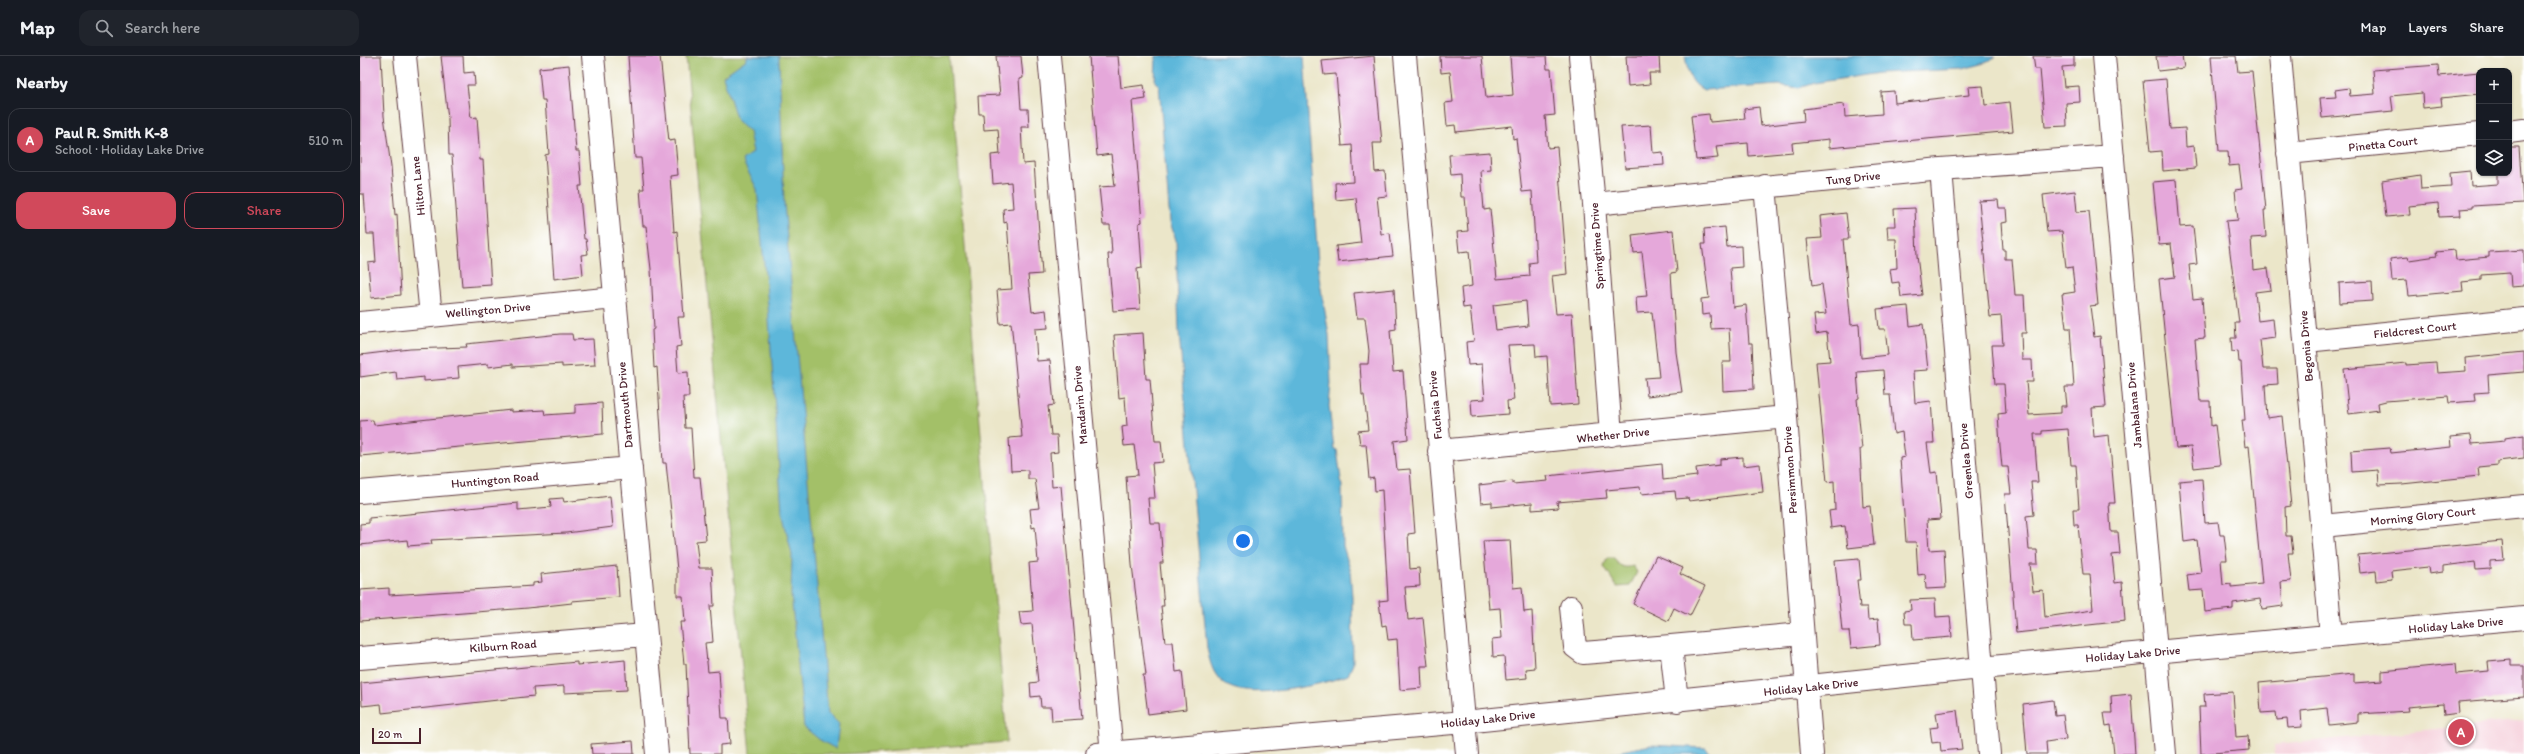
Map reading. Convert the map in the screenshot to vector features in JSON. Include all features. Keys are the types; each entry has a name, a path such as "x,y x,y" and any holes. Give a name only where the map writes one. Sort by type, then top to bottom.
{"street":[{"name":"Hilton Lane","path":"405,56 431,316"},
{"name":"Dartmouth Drive","path":"592,56 616,298 657,754"},
{"name":"Mandarin Drive","path":"1049,56 1107,754"},
{"name":"Fuchsia Drive","path":"1405,56 1467,754"},
{"name":"Springtime Drive","path":"1580,56 1594,204 1612,435"},
{"name":"Jambalana Drive","path":"2104,56 2165,754"},
{"name":"Begonia Drive","path":"2280,56 2331,636"},
{"path":"2512,132 2524,130"},
{"name":"Pinetta Court","path":"2288,153 2476,134"},
{"name":"Tung Drive","path":"1594,204 1941,169 2113,156"},
{"name":"Greenlea Drive","path":"1941,169 1969,491 1988,754"},
{"name":"Persimmon Drive","path":"1765,186 1786,417 1812,754"},
{"name":"Wellington Drive","path":"360,323 616,298"},
{"name":"Fieldcrest Court","path":"2306,341 2524,319"},
{"name":"Whether Drive","path":"1439,451 1786,417"},
{"name":"Huntington Road","path":"360,492 631,468"},
{"name":"Morning Glory Court","path":"2322,526 2524,506"},
{"path":"1571,607 1575,647 1584,653 1802,634"},
{"name":"Holiday Lake Drive","path":"1107,754 1289,746 1464,722 1981,668 2524,618"},
{"name":"Kilburn Road","path":"360,658 646,635"},
{"path":"1671,646 1677,700"}],"shaded area":[{"path":"2524,720 2524,754 2275,754 2274,745"}],"green space":[{"path":"686,56 949,56 1007,742 844,754 750,754"},
{"path":"1607,558 1614,558 1619,565 1624,567 1633,566 1637,572 1630,586 1617,587 1604,567"}],"water":[{"path":"747,56 779,56 784,203 828,713 839,724 836,749 820,740 804,727 791,594 792,555 782,512 768,306 757,189 742,160 753,152 749,131 737,121 723,76 747,59"},
{"path":"1156,56 1304,56 1319,277 1329,335 1331,383 1329,406 1334,449 1337,450 1342,487 1343,546 1350,569 1352,597 1353,664 1348,675 1322,683 1288,690 1254,692 1240,690 1228,686 1219,678 1209,659 1179,333 1176,240 1170,222 1159,85 1155,82"},
{"path":"1685,56 1996,56 1986,63 1962,69 1879,73 1814,83 1799,88 1779,85 1704,90 1692,80 1688,72"},
{"path":"1651,745 1706,748 1710,754 1607,754"}],"building":[{"path":"360,56 381,56 384,116 391,167 395,215 397,214 401,295 371,298 368,263 376,262 374,234 367,234 364,194 360,194"},
{"path":"441,56 463,56 464,73 474,72 475,85 467,85 471,118 477,117 480,160 483,160 491,285 462,287 452,155 449,155 448,119"},
{"path":"628,56 660,56 669,141 675,140 678,175 670,176 674,232 677,231 684,317 678,317 681,346 676,347 678,373 688,372 689,397 683,397 685,428 691,428 694,477 700,477 706,540 696,541 699,568 712,568 714,606 710,606 713,642 705,643 708,672 719,671 722,718 728,718 730,744 720,745 720,754 690,754 686,664 684,664 680,622 685,622 683,596 677,596 677,570 666,463 663,463 657,367 654,368 651,269 646,226 643,226 640,189 644,189 641,158 635,158"},
{"path":"996,56 1021,56 1023,78 1019,79 1021,109 1028,109 1029,127 1021,127 1023,164 1034,163 1042,274 1028,275 1032,312 1046,310 1048,328 1035,329 1037,361 1050,360 1054,405 1048,406 1051,435 1057,435 1058,452 1050,453 1052,487 1061,486 1082,719 1052,721 1051,707 1041,707 1040,696 1031,697 1030,683 1038,682 1032,624 1021,625 1019,612 1033,611 1029,563 1038,562 1035,527 1032,528 1030,509 1039,508 1035,479 1028,479 1028,470 1011,471 1009,438 1022,437 1011,323 1000,324 997,290 1012,289 1007,222 1004,223 1003,209 1013,208 1011,182 993,184 991,155 1000,154 998,129 984,130 983,114 979,114 978,96 1000,95"},
{"path":"1089,56 1118,56 1121,88 1144,85 1146,99 1132,101 1142,222 1139,223 1142,268 1137,269 1140,309 1113,311 1108,254 1112,254 1110,225 1103,225 1099,187 1115,186 1111,154 1097,156"},
{"path":"1374,56 1382,143 1373,143 1375,172 1385,171 1387,196 1377,197 1381,234 1390,233 1393,256 1338,262 1336,246 1361,243 1356,198 1336,200 1335,183 1354,182 1352,145 1342,146 1336,74 1324,75 1322,61"},
{"path":"1440,56 1482,56 1486,98 1513,95 1510,56 1546,56 1547,69 1551,69 1555,115 1545,116 1548,148 1557,147 1567,274 1552,276 1556,314 1572,313 1578,404 1550,406 1547,356 1536,357 1535,344 1508,345 1514,400 1507,401 1508,414 1472,417 1471,400 1485,399 1482,364 1468,365 1466,342 1474,341 1470,307 1463,308 1461,288 1472,286 1469,251 1459,252 1457,232 1468,231 1465,197 1461,197 1460,174 1451,175 1449,155 1490,152 1491,170 1481,171 1484,210 1490,209 1497,279 1530,276 1529,263 1536,262 1532,191 1522,192 1516,138 1513,139 1512,126 1456,132 1455,125 1447,126 1445,103 1453,102 1450,72 1441,73","holes":["1526,301 1528,326 1496,330 1493,305"]},
{"path":"1626,56 1659,56 1660,73 1649,73 1650,84 1628,86"},
{"path":"2033,56 2074,56 2074,66 2062,67 2064,87 2079,86 2080,102 2066,103 2067,126 2045,127 2040,69 2035,69"},
{"path":"2156,56 2182,56 2184,68 2158,71"},
{"path":"2211,56 2236,56 2238,72 2252,71 2266,210 2264,210 2266,237 2251,238 2253,270 2268,268 2271,290 2255,292 2258,321 2273,319 2275,338 2260,340 2263,369 2277,369 2278,384 2265,385 2267,418 2282,416 2291,506 2285,507 2286,536 2291,536 2293,553 2288,553 2291,581 2281,582 2283,606 2262,609 2260,599 2233,603 2233,609 2205,612 2203,590 2189,591 2187,575 2201,573 2197,540 2184,542 2179,481 2202,479 2205,523 2218,522 2220,535 2224,535 2227,560 2221,560 2223,585 2231,584 2231,587 2262,584 2249,446 2245,447 2242,420 2245,420 2241,362 2239,362 2238,351 2232,352 2231,338 2236,338 2235,323 2239,323 2226,221 2238,220 2235,190 2242,189 2239,165 2229,166 2228,151 2219,151"},
{"path":"569,65 576,151 579,151 582,186 579,186 584,239 586,239 588,254 581,255 583,275 554,279 545,155 549,154 545,100 542,100 539,68"},
{"path":"2438,65 2439,76 2476,72 2476,94 2441,98 2442,106 2423,108 2422,93 2391,96 2393,111 2322,118 2320,98 2336,97 2335,90 2349,88 2350,96 2375,94 2373,70"},
{"path":"2166,79 2170,129 2185,128 2186,147 2194,146 2196,168 2163,171 2162,151 2150,152 2143,81"},
{"path":"1983,86 1985,105 2010,102 2013,131 1829,148 1829,139 1792,143 1793,152 1749,156 1748,143 1716,146 1718,158 1696,160 1691,116 1709,114 1710,122 1745,119 1744,109 1759,107 1761,126 1804,121 1803,109 1844,104 1845,117 1882,114 1881,92 1894,91 1895,103 1969,95 1968,87"},
{"path":"1651,125 1653,153 1663,152 1664,165 1625,168 1621,127"},
{"path":"2512,147 2519,147 2523,203 2472,206 2472,208 2460,209 2461,216 2439,217 2438,203 2409,206 2410,215 2386,217 2382,181 2420,175 2421,189 2451,187 2450,173 2470,171 2471,186 2498,184 2498,176 2512,176"},
{"path":"2176,180 2180,227 2193,226 2197,264 2189,265 2193,299 2202,298 2205,338 2195,339 2200,401 2210,401 2211,426 2215,425 2220,465 2194,468 2191,447 2176,448 2159,279 2175,277 2171,244 2159,245 2153,182"},
{"path":"2075,191 2077,212 2089,211 2098,305 2090,306 2094,337 2100,336 2106,407 2092,408 2094,437 2109,435 2115,503 2109,503 2111,532 2118,532 2120,554 2112,555 2115,583 2122,582 2125,621 2016,633 2005,494 2011,494 2008,467 2002,467 1998,414 2006,413 2004,384 1995,384 1992,345 2003,345 2001,316 1990,317 1979,201 1998,200 1999,208 2006,208 2007,222 2001,223 2003,250 2005,250 2005,259 2012,259 2015,295 2024,295 2026,333 2021,333 2022,360 2032,360 2033,382 2026,382 2029,415 2061,413 2061,406 2067,406 2065,387 2074,387 2070,328 2066,328 2062,294 2075,292 2072,267 2066,268 2062,231 2047,232 2043,195","holes":["2068,429 2071,465 2076,465 2079,509 2073,509 2074,525 2078,525 2083,574 2090,574 2093,610 2045,617 2043,590 2033,591 2030,564 2038,564 2037,550 2029,550 2026,516 2034,515 2031,482 2038,482 2034,434 2042,434 2042,431"]},
{"path":"1915,208 1917,256 1922,295 1901,297 1899,282 1892,283 1890,269 1897,268 1896,239 1888,239 1887,226 1895,226 1894,209"},
{"path":"1846,213 1849,239 1843,239 1851,325 1859,324 1861,358 1888,355 1885,329 1879,329 1877,309 1908,306 1910,326 1923,324 1928,370 1913,371 1915,403 1931,401 1934,443 1927,443 1931,473 1937,472 1941,519 1927,520 1929,550 1944,549 1946,588 1926,589 1925,574 1918,575 1916,542 1906,542 1900,458 1905,457 1902,432 1894,434 1890,395 1885,395 1883,370 1857,372 1859,398 1857,399 1862,449 1860,449 1863,507 1870,506 1874,545 1848,548 1845,526 1831,528 1829,511 1835,510 1834,481 1827,482 1816,362 1830,361 1827,332 1816,334 1814,315 1826,314 1822,284 1812,286 1807,239 1822,238 1820,216"},
{"path":"1725,227 1727,247 1741,246 1742,267 1730,268 1733,307 1746,305 1749,343 1752,343 1754,389 1723,391 1722,362 1731,362 1729,328 1711,329 1710,314 1702,315 1701,299 1709,298 1702,244 1705,244 1704,229"},
{"path":"1673,230 1677,272 1671,273 1676,352 1682,392 1647,396 1645,378 1659,377 1652,312 1637,313 1636,297 1647,296 1642,252 1634,253 1632,235"},
{"path":"2455,250 2456,260 2489,257 2489,252 2524,250 2524,286 2511,287 2510,273 2481,275 2481,280 2462,282 2463,291 2409,296 2407,280 2392,281 2390,259 2408,257 2409,260 2437,256 2436,252"},
{"path":"2372,281 2373,301 2340,303 2339,283"},
{"path":"1394,289 1396,329 1390,330 1393,372 1403,371 1408,439 1394,441 1397,470 1410,469 1415,533 1408,534 1410,569 1419,568 1420,586 1405,587 1408,620 1423,618 1428,666 1421,666 1422,688 1400,690 1397,639 1388,640 1386,625 1382,626 1379,601 1388,600 1382,490 1375,491 1374,478 1369,479 1366,444 1360,444 1358,431 1368,430 1364,395 1362,395 1360,364 1368,364 1369,351 1365,318 1357,318 1354,293"},
{"path":"1143,333 1146,379 1150,379 1155,441 1161,441 1163,462 1152,463 1155,498 1148,498 1150,523 1160,523 1163,563 1160,563 1164,606 1161,606 1165,642 1173,642 1176,672 1182,671 1186,709 1148,714 1143,675 1146,675 1132,565 1126,476 1138,475 1134,445 1124,446 1122,427 1127,426 1125,397 1119,398 1114,335"},
{"path":"572,334 573,340 593,339 595,365 562,367 562,364 513,367 513,364 488,367 488,364 458,367 459,378 424,381 424,377 397,380 396,372 360,377 360,355 410,349 467,347 466,344"},
{"path":"2524,352 2524,372 2488,375 2489,392 2474,393 2475,401 2449,403 2448,396 2386,401 2378,403 2379,410 2349,414 2344,369 2406,363 2406,365 2436,363 2437,373 2466,371 2465,358"},
{"path":"602,403 603,434 360,456 360,421 373,420 374,425 511,410 511,412 544,410 545,415 575,413 575,405"},
{"path":"2471,435 2472,444 2505,441 2505,438 2524,435 2524,458 2498,461 2498,465 2478,467 2479,476 2402,484 2379,485 2378,470 2352,472 2351,451 2390,448 2391,453 2451,447 2450,437"},
{"path":"1743,457 1743,466 1760,464 1763,492 1689,501 1688,498 1676,499 1675,491 1641,494 1640,487 1606,490 1607,498 1557,502 1558,508 1532,510 1532,503 1492,507 1492,502 1481,503 1479,485 1513,481 1513,484 1548,481 1547,476 1662,464 1663,480 1697,476 1696,468 1720,465 1720,459"},
{"path":"610,496 613,527 566,533 431,540 432,544 408,546 407,540 360,545 360,524 369,523 369,518 518,503 518,510 551,507 550,499 563,498 564,502"},
{"path":"1510,540 1513,588 1522,587 1524,612 1532,611 1535,668 1526,669 1527,678 1506,680 1504,656 1493,657 1492,639 1502,638 1500,608 1489,609 1483,541"},
{"path":"2502,541 2504,560 2490,561 2490,569 2476,570 2475,562 2443,566 2443,572 2429,574 2428,567 2391,571 2392,579 2377,581 2376,571 2360,573 2358,555"},
{"path":"1656,556 1683,568 1680,574 1705,586 1690,616 1674,608 1668,621 1633,604"},
{"path":"1859,559 1861,580 1857,580 1860,607 1867,607 1868,620 1878,619 1880,645 1851,648 1849,631 1842,631 1835,561"},
{"path":"617,566 619,597 572,601 572,603 528,608 360,621 360,590 389,588 389,595 533,586 533,583 542,582 541,574"},
{"path":"1935,599 1936,617 1950,616 1952,637 1913,640 1912,624 1905,624 1904,611 1911,610 1910,600"},
{"path":"625,660 627,690 564,693 564,686 533,688 534,696 382,713 381,704 362,706 361,683 577,662 577,665"},
{"path":"2511,660 2511,666 2524,666 2524,697 2458,702 2459,713 2444,715 2443,704 2408,707 2409,711 2358,714 2358,722 2329,725 2327,708 2301,711 2302,727 2288,728 2287,719 2277,720 2276,712 2261,713 2259,683 2354,674 2354,683 2382,681 2382,671 2455,664 2456,674 2489,671 2488,662"},
{"path":"2233,692 2236,737 2248,736 2249,750 2201,754 2199,707 2205,707 2204,694"},
{"path":"2131,694 2135,754 2114,754 2111,725 2106,726 2104,713 2112,713 2111,696"},
{"path":"2053,700 2055,716 2063,715 2066,739 2046,742 2047,754 2027,754 2023,704"},
{"path":"1957,710 1962,749 1941,751 1940,742 1932,743 1930,728 1938,727 1936,713"},
{"path":"633,741 634,754 592,754 591,744"}],"place":[{"name":"Paul R. Smith K-8","path":"2461,732"}]}
